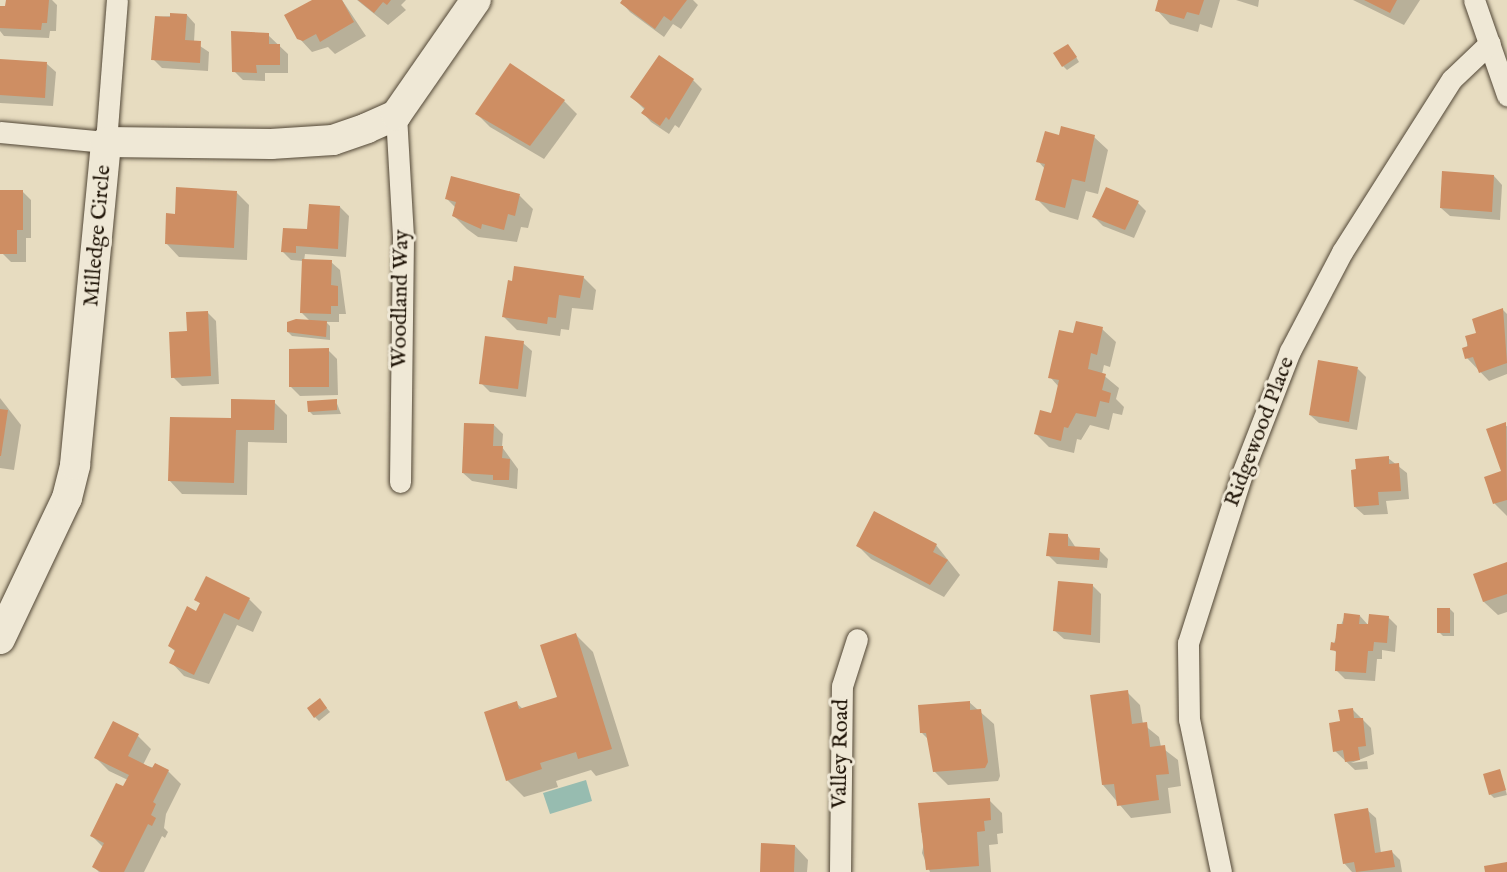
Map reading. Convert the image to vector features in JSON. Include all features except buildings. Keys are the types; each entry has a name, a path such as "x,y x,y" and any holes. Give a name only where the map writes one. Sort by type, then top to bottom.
{"street":[{"path":"0,132 106,142 117,0"},
{"path":"396,115 476,0"},
{"path":"1474,0 1507,95"},
{"name":"Ridgewood Place","path":"1221,872 1189,719 1188,643 1242,474 1290,351 1342,252 1452,79 1490,43"},
{"name":"Milledge Circle","path":"0,639 67,498 75,465 106,142 271,144 333,140 396,115"},
{"name":"Woodland Way","path":"396,115 403,237 400,482"},
{"name":"Valley Road","path":"840,872 842,686 856,639"}],"water":[{"path":"586,780 592,801 550,814 543,793"}]}
